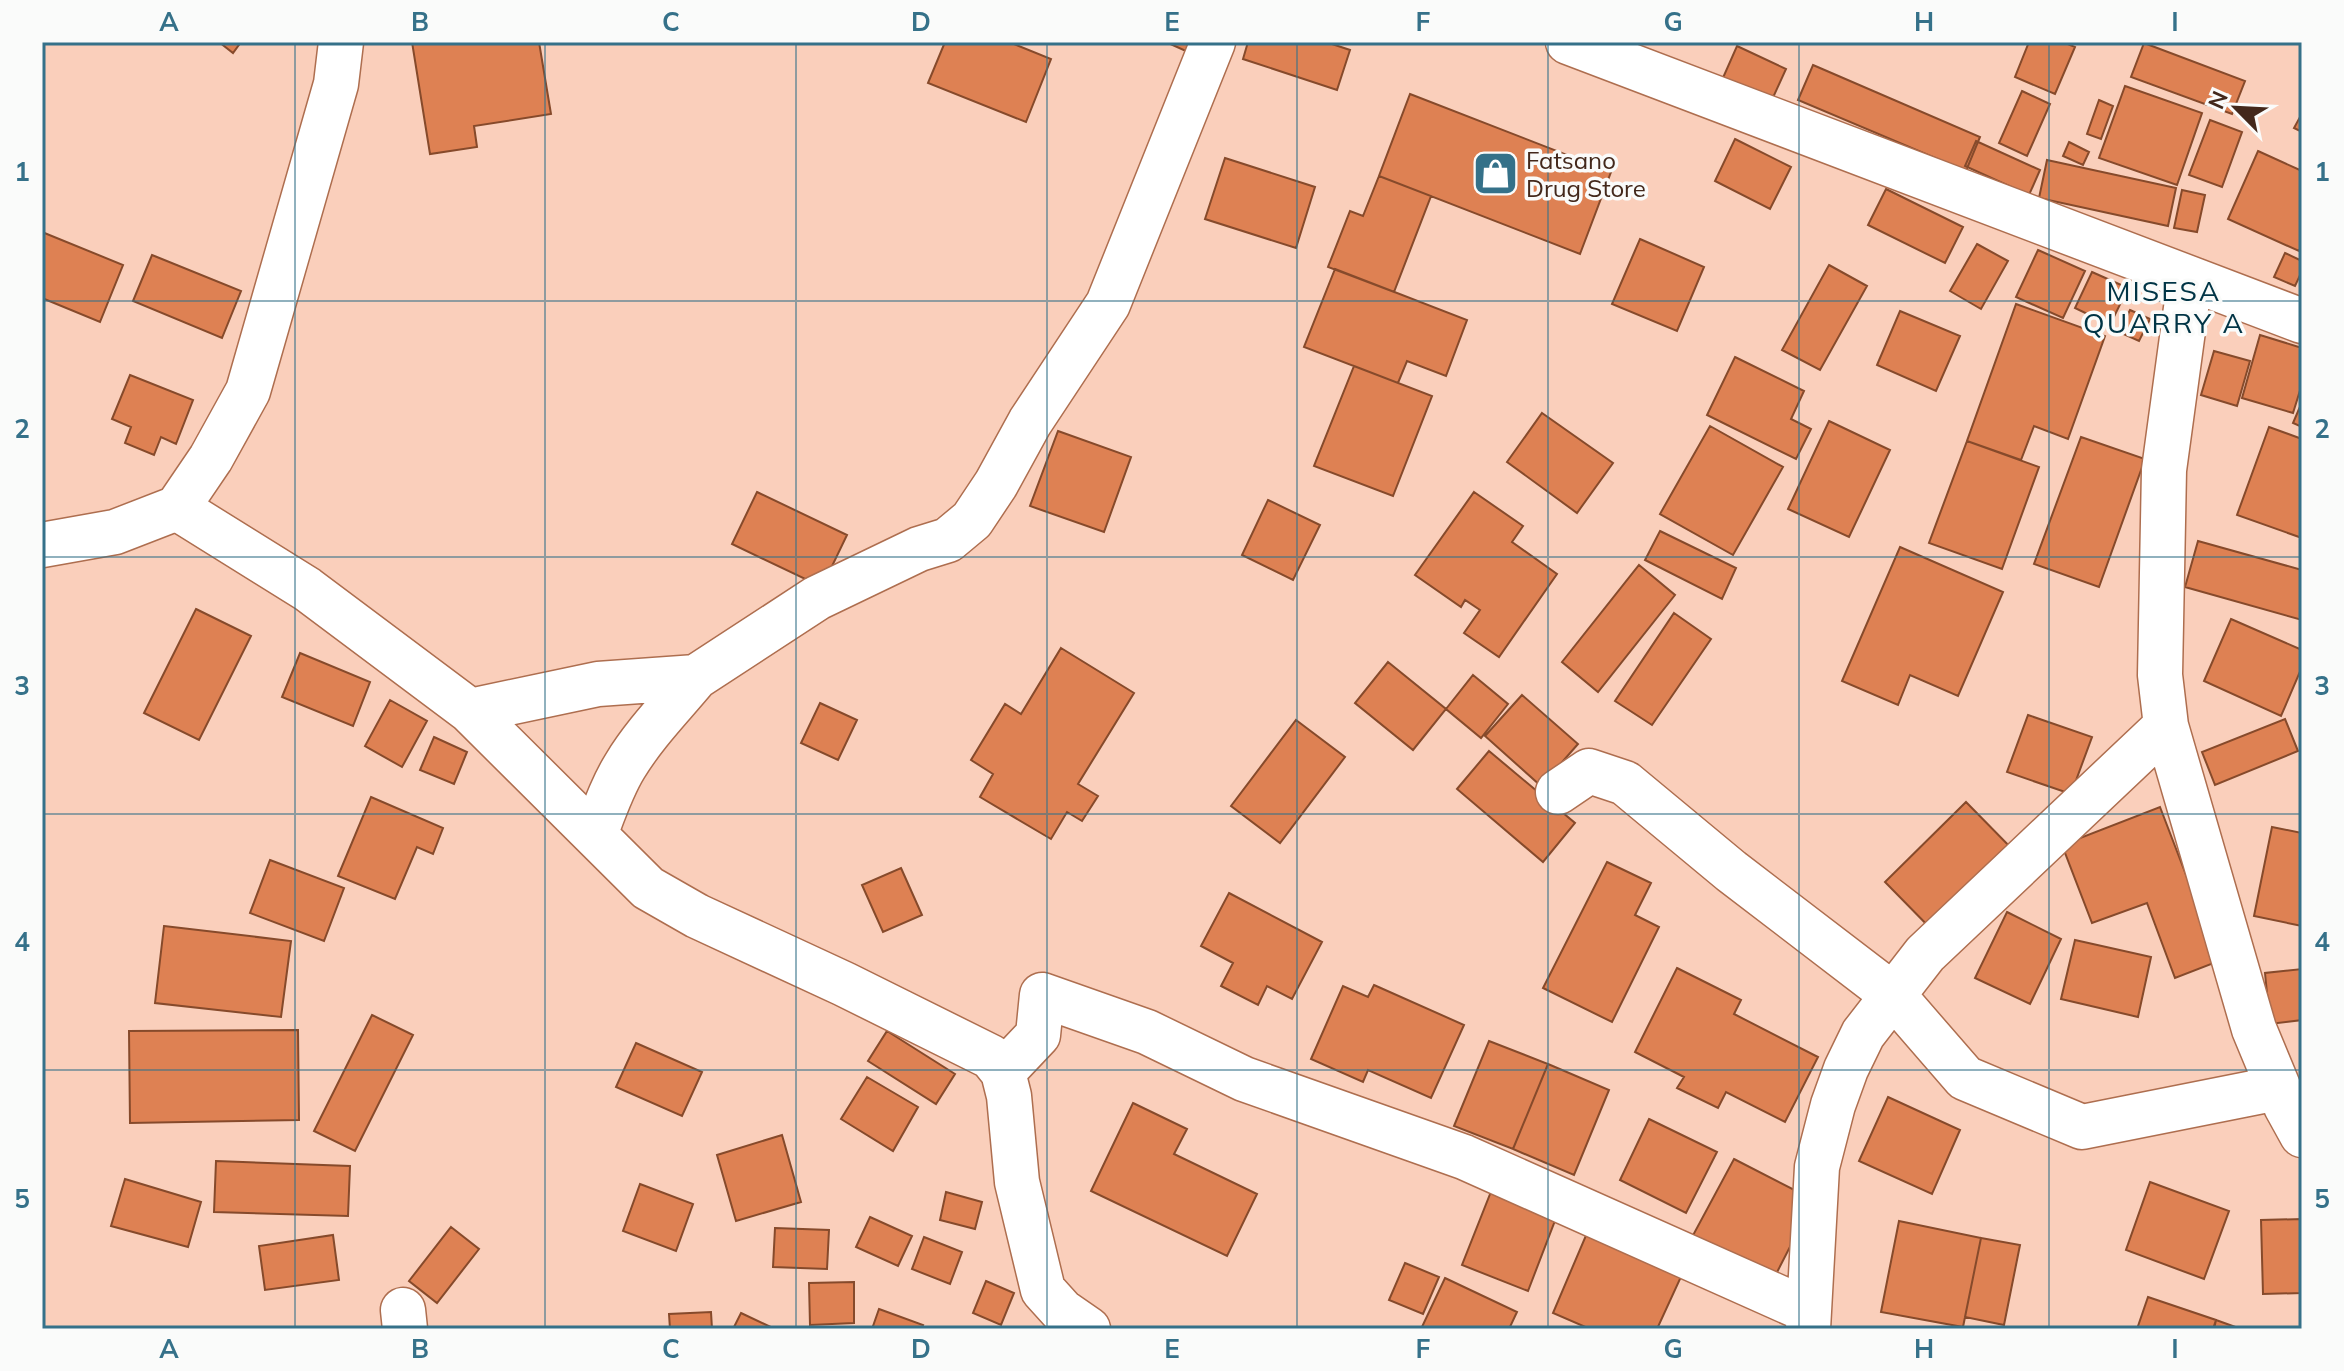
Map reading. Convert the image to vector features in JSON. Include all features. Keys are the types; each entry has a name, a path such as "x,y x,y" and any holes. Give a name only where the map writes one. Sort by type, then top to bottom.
{"street":[{"path":"42,545 115,532 177,508 211,458 248,391 336,84 341,42"},
{"path":"595,835 610,794 626,764 696,677 817,598 919,549 948,540 972,520 1030,422 1108,304 1213,42"},
{"path":"1568,42 2302,321"},
{"path":"2190,279 2164,470 2160,675 2166,726 2254,1029 2278,1088 2302,1135"},
{"path":"177,508 307,589 470,711 648,888 697,916 991,1057 1003,1072 1009,1096 1017,1182 1043,1290 1062,1311 1088,1329"},
{"path":"470,711 598,684 696,677"},
{"path":"1003,1072 1038,1035 1042,995 1147,1032 1244,1079 1464,1157 1809,1320 1817,1167 1846,1069 1863,1034 1925,954 2166,726"},
{"path":"1558,792 1589,771 1625,783 1731,871 1893,995 1965,1078 2082,1127 2278,1088"}],"building":[{"path":"219,42 241,42 233,53"},
{"path":"412,42 539,42 551,114 474,126 477,147 430,154"},
{"path":"945,42 1009,42 1051,59 1026,122 928,83"},
{"path":"1166,42 1205,42 1199,57"},
{"path":"1248,42 1326,42 1350,50 1337,90 1243,59"},
{"path":"2029,42 2063,42 2075,47 2055,94 2015,77"},
{"path":"2144,43 2245,81 2232,114 2131,77"},
{"path":"1737,46 1786,69 1771,102 1722,80"},
{"path":"1813,65 1980,137 1966,171 1798,100"},
{"path":"2125,86 2202,113 2177,185 2099,158"},
{"path":"2022,91 2050,104 2027,156 1999,143"},
{"name":"Fatsano Drug Store","path":"1410,94 1611,172 1580,254 1379,176"},
{"path":"2099,100 2113,106 2101,139 2087,134"},
{"path":"2302,118 2302,132 2294,128"},
{"path":"2210,120 2242,132 2222,187 2189,175"},
{"path":"1735,139 1791,167 1770,209 1715,181"},
{"path":"1976,141 2040,170 2029,195 1965,166"},
{"path":"2069,142 2089,152 2083,165 2063,156"},
{"path":"2258,151 2302,171 2302,244 2299,251 2228,219"},
{"path":"1225,158 1315,187 1296,248 1205,219"},
{"path":"2047,160 2176,188 2168,226 2039,198"},
{"path":"1379,176 1431,196 1394,292 1328,267 1350,211 1363,216"},
{"path":"1886,189 1963,227 1945,263 1868,225"},
{"path":"2182,190 2205,195 2197,232 2174,228"},
{"path":"42,232 123,265 100,322 42,298"},
{"path":"1640,239 1704,267 1677,331 1612,304"},
{"path":"1977,244 2008,261 1981,309 1950,291"},
{"path":"2038,250 2085,271 2063,318 2016,297"},
{"path":"2285,253 2302,261 2302,271 2295,286 2274,277"},
{"path":"152,255 241,291 222,338 133,301"},
{"path":"1829,265 1867,286 1820,370 1782,350"},
{"path":"1335,269 1467,320 1446,376 1407,361 1398,383 1304,347"},
{"path":"2092,272 2128,288 2110,325 2075,308"},
{"path":"2016,304 2105,336 2068,439 2034,426 2021,460 1967,441"},
{"path":"2130,310 2150,319 2139,341 2119,332"},
{"path":"1900,311 1960,336 1936,391 1877,365"},
{"path":"2260,335 2302,348 2302,384 2293,413 2242,398"},
{"path":"2214,351 2250,361 2237,406 2201,395"},
{"path":"1735,357 1804,391 1791,419 1811,429 1796,459 1707,415"},
{"path":"1354,366 1432,396 1393,496 1314,466"},
{"path":"130,375 193,400 176,444 161,437 154,455 125,443 131,427 112,419"},
{"path":"2302,402 2302,427 2293,423"},
{"path":"1542,413 1613,463 1577,513 1507,462"},
{"path":"1829,421 1890,450 1849,537 1788,509"},
{"path":"1710,426 1783,467 1733,555 1660,514"},
{"path":"2269,427 2302,439 2302,538 2237,515"},
{"path":"1058,431 1131,457 1104,532 1030,506"},
{"path":"2081,437 2145,459 2099,587 2034,564"},
{"path":"1967,441 2039,467 2002,569 1929,543"},
{"path":"757,492 847,535 822,587 732,544"},
{"path":"1474,492 1523,526 1512,542 1557,574 1499,657 1464,633 1480,610 1465,600 1461,607 1415,575"},
{"path":"1268,500 1320,525 1293,580 1242,555"},
{"path":"1660,531 1736,568 1722,599 1645,560"},
{"path":"2198,541 2302,570 2302,620 2185,587"},
{"path":"1900,547 2003,592 1958,696 1910,675 1898,705 1842,681"},
{"path":"1639,565 1675,595 1598,692 1562,662"},
{"path":"196,609 251,636 199,740 144,713"},
{"path":"1674,613 1711,639 1652,725 1615,701"},
{"path":"2231,619 2302,650 2302,667 2281,716 2204,681"},
{"path":"1061,648 1134,693 1078,784 1098,796 1082,821 1067,812 1051,839 980,797 993,774 971,760 1005,704 1021,714"},
{"path":"300,653 370,682 353,726 282,697"},
{"path":"1388,662 1446,709 1413,750 1355,703"},
{"path":"1473,675 1508,704 1481,738 1446,709"},
{"path":"1522,695 1578,744 1541,786 1485,736"},
{"path":"390,700 427,721 402,767 365,746"},
{"path":"820,703 857,720 838,760 801,743"},
{"path":"2028,715 2092,737 2071,794 2007,772"},
{"path":"2285,719 2298,751 2215,785 2202,752"},
{"path":"1296,720 1345,757 1280,843 1231,806"},
{"path":"434,737 467,752 454,784 420,770"},
{"path":"1489,751 1575,823 1543,862 1457,789"},
{"path":"371,797 443,828 433,854 417,847 395,899 338,876"},
{"path":"1966,802 2022,859 1941,939 1885,882"},
{"path":"2160,807 2219,961 2175,978 2147,903 2092,923 2062,845"},
{"path":"2272,827 2302,833 2302,926 2254,916"},
{"path":"270,860 344,888 324,941 250,913"},
{"path":"1607,862 1651,883 1635,915 1659,927 1612,1022 1543,988"},
{"path":"901,868 922,915 883,932 862,885"},
{"path":"1229,893 1322,942 1292,999 1267,986 1258,1005 1221,986 1233,963 1201,946"},
{"path":"2007,912 2061,939 2030,1004 1975,978"},
{"path":"164,926 291,941 281,1017 155,1003"},
{"path":"2075,940 2151,957 2138,1017 2061,999"},
{"path":"1677,968 1741,1000 1734,1014 1818,1057 1785,1122 1726,1092 1718,1108 1677,1088 1684,1077 1635,1052"},
{"path":"2302,969 2302,1020 2270,1024 2265,973"},
{"path":"1374,985 1464,1025 1431,1098 1368,1070 1363,1082 1311,1059 1343,986 1368,997"},
{"path":"372,1015 413,1035 355,1151 314,1131"},
{"path":"298,1030 299,1120 130,1123 129,1031"},
{"path":"887,1031 955,1074 936,1104 868,1061"},
{"path":"1489,1041 1548,1064 1513,1149 1454,1126"},
{"path":"636,1043 702,1072 682,1116 616,1087"},
{"path":"1548,1064 1609,1090 1574,1175 1513,1149"},
{"path":"867,1077 918,1107 893,1151 841,1119"},
{"path":"1888,1097 1960,1130 1932,1194 1859,1161"},
{"path":"1133,1103 1187,1129 1174,1154 1257,1194 1227,1256 1091,1191"},
{"path":"1649,1119 1717,1152 1686,1213 1620,1180"},
{"path":"782,1135 801,1202 736,1221 717,1155"},
{"path":"1734,1159 1814,1200 1772,1282 1691,1239"},
{"path":"216,1161 350,1166 348,1216 214,1212"},
{"path":"125,1179 201,1202 188,1247 111,1226"},
{"path":"1496,1179 1561,1205 1528,1291 1462,1265"},
{"path":"2150,1182 2229,1211 2204,1279 2126,1250"},
{"path":"640,1184 693,1204 676,1251 623,1231"},
{"path":"946,1192 982,1202 975,1229 940,1220"},
{"path":"870,1217 912,1236 898,1266 856,1247"},
{"path":"2302,1219 2302,1293 2263,1294 2261,1220"},
{"path":"1899,1221 1981,1238 1963,1327 1881,1312"},
{"path":"1590,1226 1685,1268 1657,1329 1590,1329 1553,1313"},
{"path":"451,1227 479,1249 437,1303 409,1281"},
{"path":"775,1228 829,1230 827,1269 773,1267"},
{"path":"333,1235 339,1280 265,1290 259,1246"},
{"path":"924,1237 962,1252 950,1284 912,1269"},
{"path":"1981,1238 2020,1245 2004,1325 1965,1317"},
{"path":"1405,1263 1439,1277 1423,1314 1389,1300"},
{"path":"1445,1278 1517,1312 1509,1329 1421,1329"},
{"path":"986,1281 1014,1293 1001,1325 973,1313"},
{"path":"854,1282 854,1323 810,1325 809,1283"},
{"path":"2148,1297 2216,1320 2213,1329 2137,1329"},
{"path":"879,1309 923,1325 921,1329 872,1329"},
{"path":"711,1312 712,1329 670,1329 669,1314"},
{"path":"741,1313 775,1329 733,1329"},
{"path":"2216,1320 2241,1329 2214,1329"}],"place":[{"name":"Fatsano Drug Store","path":"1495,174"}],"district":[{"name":"MISESA QUARRY A","path":"2164,306"}]}
